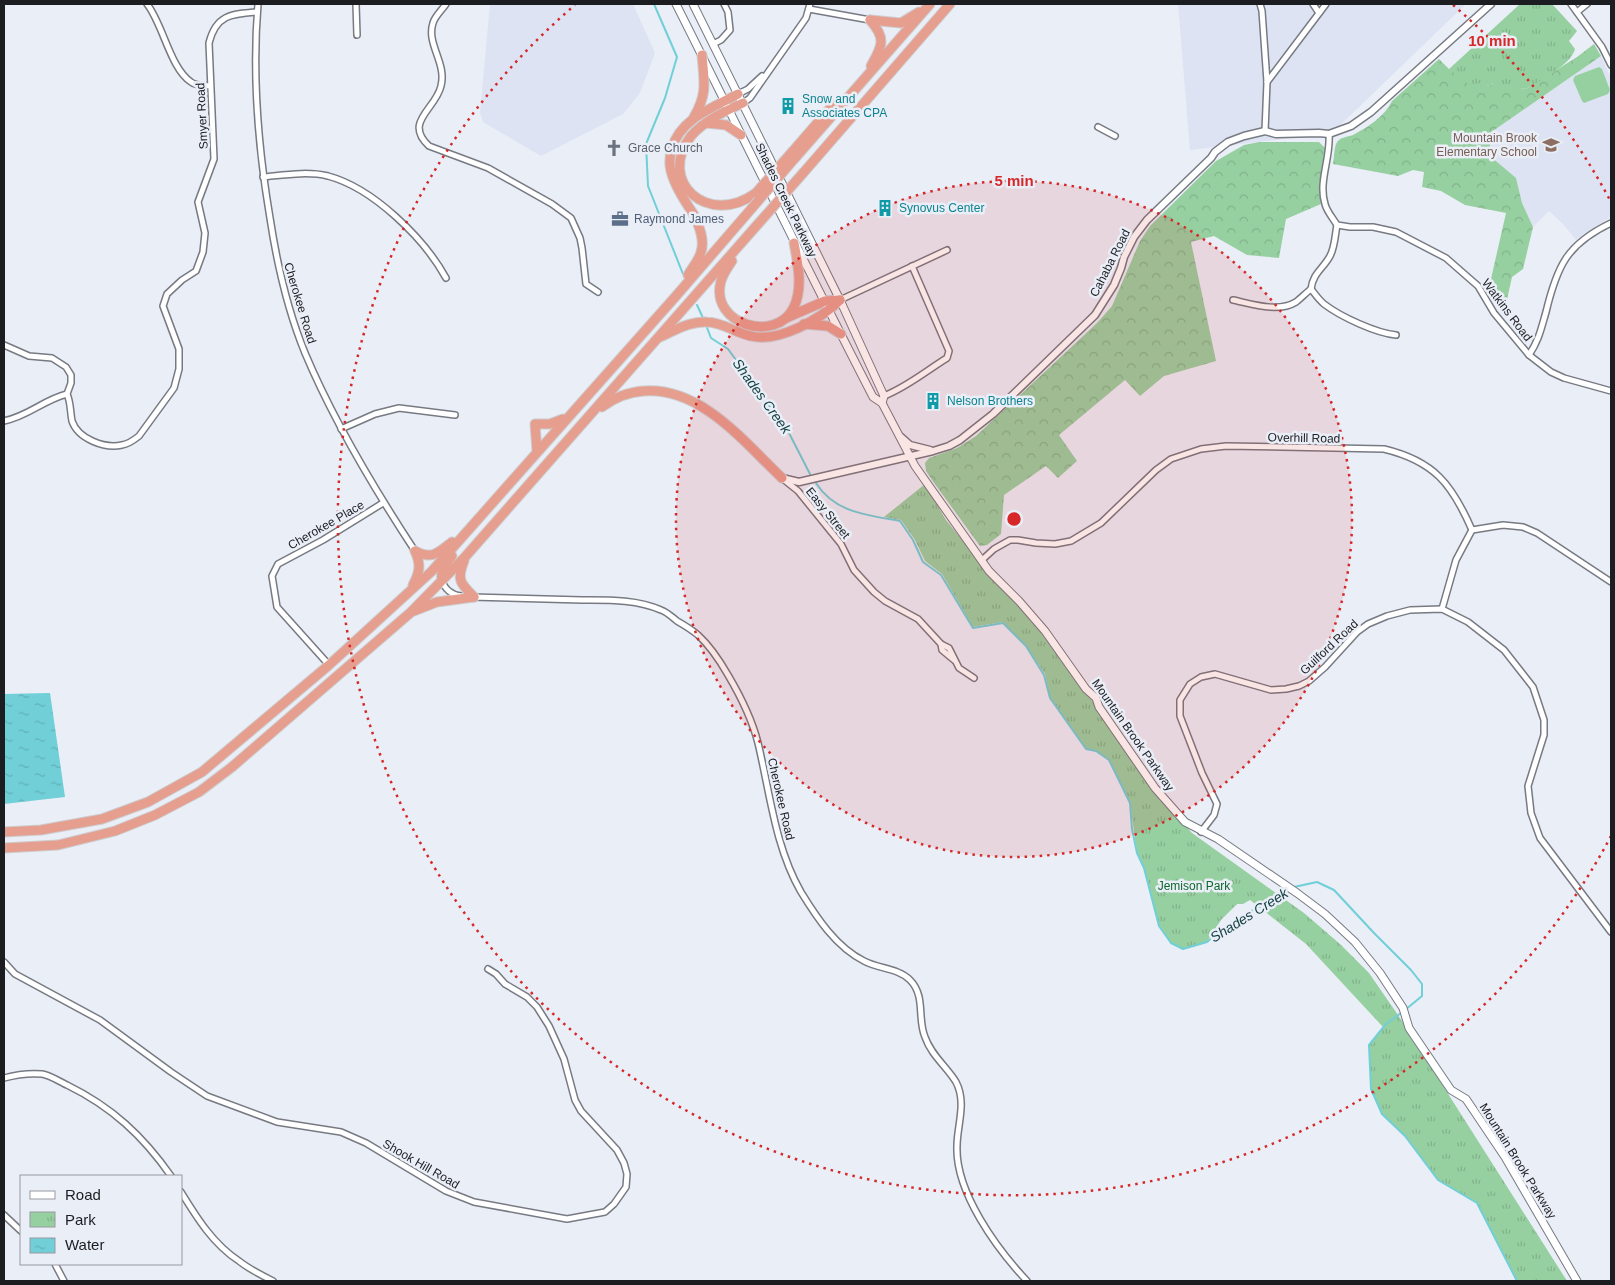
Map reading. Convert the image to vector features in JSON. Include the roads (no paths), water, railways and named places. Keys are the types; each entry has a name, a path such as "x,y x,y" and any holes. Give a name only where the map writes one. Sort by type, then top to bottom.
{"highway":[{"path":"4,848 58,844 116,831 155,815 199,792 232,767 410,614 465,557 950,4"},
{"path":"870,20 901,23 929,5"},
{"path":"4,832 41,830 75,825 102,819 148,802 202,772 329,665 432,571 752,208 832,106 850,96 929,5"},
{"path":"863,80 881,48 882,41 881,35 870,20"},
{"path":"676,296 701,252 702,236 682,186 670,169 670,153 675,139 684,126 694,117 702,104 704,91 702,55"},
{"path":"738,94 691,136 682,153 680,163 682,186 695,197 708,204 721,206 740,203 756,193 794,154"},
{"path":"694,117 727,105 743,103"},
{"path":"706,123 726,125 741,135"},
{"path":"743,242 721,280 720,291 725,309 738,322 749,326 767,327 824,301 840,300"},
{"path":"784,319 793,309 798,293 799,272 794,243"},
{"path":"658,338 692,322 710,322 749,336 762,338 779,335 829,311 840,300"},
{"path":"804,324 828,326 840,334"},
{"path":"588,417 609,401 628,392 656,390 674,393 693,401 718,418 782,478"},
{"path":"537,451 535,424 550,424 568,416"},
{"path":"442,580 441,574 445,564 506,492 520,471"},
{"path":"414,550 423,555 434,555 471,526"},
{"path":"411,590 420,570 419,561 414,550"},
{"path":"465,557 460,570 460,580 462,585 474,597"},
{"path":"410,614 437,602 474,597"}],"main road":[{"name":"Shades Creek Parkway","path":"676,4 840,334 873,397 883,400"},
{"name":"Shades Creek Parkway","path":"693,4 840,300 899,436 910,456"},
{"name":"Mountain Brook Parkway","path":"910,456 930,488 989,571 1045,631 1086,689 1096,698 1099,707 1154,788 1185,822 1201,832 1218,839 1297,893 1325,914 1355,942 1380,973 1403,1008 1410,1030 1451,1090 1466,1099 1505,1157 1577,1281"}],"street":[{"path":"147,4 152,10 168,48 184,76 193,84 210,86"},
{"name":"Cherokee Road","path":"258,4 256,94 258,138 277,261 285,295 304,352 341,429 414,550"},
{"path":"356,4 357,35"},
{"path":"446,4 433,22 431,36 443,75 441,89 420,121 419,131 422,140 429,146 488,168 552,204 571,218 581,243 586,284 598,292"},
{"path":"713,44 721,40 730,30 728,12 724,4"},
{"path":"1260,4 1267,82 1265,131"},
{"path":"1313,4 1319,13"},
{"path":"1267,82 1326,4"},
{"name":"Cahaba Road","path":"782,478 799,482 933,451 960,440 993,414 1095,315 1114,285 1124,257 1134,237 1147,220 1215,152 1228,142 1265,131 1276,134 1329,134 1351,126 1371,112 1491,4"},
{"path":"1571,4 1602,47 1611,65"},
{"path":"1578,12 1587,4"},
{"path":"743,103 750,98 806,18 810,6 870,20"},
{"name":"Smyer Road","path":"4,345 28,356 52,358 66,367 71,375 71,383 67,394 70,401 72,420 77,430 91,441 111,446 122,445 133,441 139,436 174,388 179,369 179,349 164,306 167,294 182,280 196,271 203,252 205,233 198,202 214,159 209,43 212,30 220,20 236,14 257,12"},
{"path":"738,94 748,89 770,69"},
{"path":"1098,127 1115,136"},
{"path":"1234,300 1263,306 1284,306 1295,302 1311,289 1312,279 1330,256 1337,225 1325,206 1323,188 1330,143 1329,134"},
{"path":"263,177 299,173 314,174 328,176 346,183 381,204 415,235 440,266 446,278"},
{"path":"1529,355 1538,341 1553,282 1568,253 1596,230 1611,223"},
{"name":"Watkins Road","path":"1337,225 1373,227 1396,232 1446,258 1478,286 1494,313 1529,355 1551,372 1564,378 1611,391"},
{"path":"840,300 947,250"},
{"path":"883,400 947,358 949,351 912,266"},
{"path":"1311,289 1324,304 1345,316 1386,334 1396,335"},
{"path":"4,421 25,415 56,397 67,394"},
{"path":"341,429 375,414 399,408 455,415"},
{"path":"899,436 910,445 933,451"},
{"name":"Overhill Road","path":"982,560 994,549 1010,540 1036,544 1055,544 1071,541 1101,523 1156,470 1171,459 1201,449 1226,446 1384,449 1402,454 1418,461 1437,474 1452,490 1462,506 1472,530"},
{"name":"Easy Street","path":"782,478 798,491 841,544 854,570 874,592 884,601 918,618 941,644 949,648 959,668 974,678"},
{"name":"Cherokee Place","path":"329,665 276,607 272,576 278,564 323,540 384,503"},
{"path":"1611,582 1537,533 1523,527 1503,525 1472,530 1456,560 1442,609 1468,622 1504,650 1533,687 1544,720 1544,735 1528,786 1531,813 1540,838 1611,932"},
{"name":"Cherokee Road","path":"442,580 449,591 456,595 610,600 646,606 662,610 699,636 720,662 744,703 757,740 780,845 800,889 822,922 843,948 865,962 901,974 911,981 916,988 921,1002 924,1036 936,1056 956,1082 960,1095 962,1106 956,1148 960,1172 966,1189 989,1234 1027,1281"},
{"name":"Guilford Road","path":"1201,832 1214,815 1217,804 1202,773 1180,716 1180,700 1190,684 1201,677 1215,674 1271,690 1299,686 1309,681 1325,667 1357,632 1368,624 1386,616 1410,610 1442,609"},
{"name":"Shook Hill Road","path":"4,962 15,974 116,1031 207,1096 277,1122 341,1132 366,1143 446,1191 474,1202 567,1219 605,1212 614,1204 626,1187 627,1174 624,1162 617,1150 581,1112 575,1100 564,1059 549,1026 537,1007 505,984 496,974 488,970"},
{"path":"4,1078 43,1074 101,1104 140,1137 170,1175"},
{"path":"182,1194 199,1222 213,1239 238,1261 273,1281"},
{"path":"4,1215 20,1230"},
{"path":"56,1265 64,1281"}],"water":[{"path":"50,693 65,797 4,804 4,694"}],"waterway":[{"name":"Shades Creek","path":"654,4 677,57 665,98 646,144 648,186 683,274"},
{"name":"Shades Creek","path":"697,305 703,318"},
{"name":"Shades Creek","path":"706,325 711,338 728,349 789,433 810,474"},
{"name":"Shades Creek","path":"816,483 832,501 842,507 864,514 900,521 913,540 923,562 941,575 973,628 1003,623 1026,646 1044,675 1050,698 1086,749 1096,751 1109,760 1130,803 1132,829 1137,853 1144,868 1159,926 1171,943 1183,949 1207,942 1232,922 1290,889"},
{"name":"Shades Creek","path":"1294,887 1317,882 1334,890 1411,970 1422,984 1422,996 1405,1010"},
{"name":"Shades Creek","path":"1401,1013 1386,1024 1369,1045 1371,1089 1382,1114 1405,1136 1438,1180 1477,1203 1517,1281"}],"place":[{"name":"Snow and Associates CPA","path":"788,106"},
{"name":"Mountain Brook Elementary School","path":"1551,145"},
{"name":"Grace Church","path":"614,148"},
{"name":"Synovus Center","path":"885,208"},
{"name":"Raymond James","path":"620,219"},
{"name":"Nelson Brothers","path":"933,401"}],"park label":[{"name":"Jemison Park","path":"1194,886"}]}
